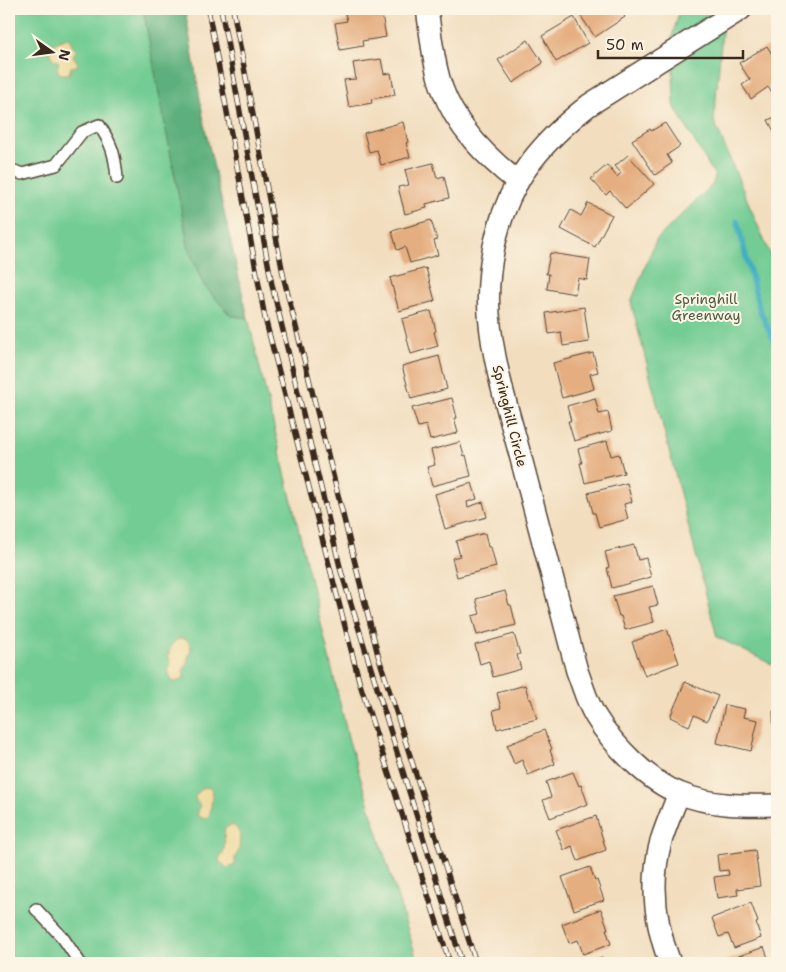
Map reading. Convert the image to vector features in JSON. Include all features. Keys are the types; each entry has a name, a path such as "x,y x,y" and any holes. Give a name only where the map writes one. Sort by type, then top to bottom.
{"street":[{"path":"426,9 436,64 442,87 450,104 466,131 483,152 518,182"},
{"name":"Springhill Circle","path":"741,9 583,109 546,145 518,182 498,230 489,284 489,313 499,375 511,423 577,671 595,716 618,747 638,766 678,793 734,805 777,805"},
{"path":"670,963 662,942 658,922 655,884 656,864 661,840 678,793"}],"lane":[{"path":"9,169 22,174 56,165 82,132 99,124 110,141 118,178"},
{"path":"36,909 63,938 80,963"}],"green space":[{"path":"9,9 143,9 189,250 203,284 231,316 248,318 349,741 418,963 9,963"},
{"path":"143,9 185,9 205,128 248,318 231,316 203,284 189,250"},
{"name":"Springhill Greenway","path":"680,9 724,9 714,121 777,268 777,667 717,637 631,302 656,240 713,184 715,176 674,106 672,37"}],"sand":[{"path":"67,38 76,50 73,56 78,63 77,66 71,67 69,74 60,74 57,68 59,62 53,59 50,54 53,44"},
{"path":"182,638 189,642 191,649 184,668 184,679 175,682 172,681 167,669 172,664 168,658 173,643"},
{"path":"204,787 211,788 213,791 210,814 206,819 197,816 200,806 195,799 195,796"},
{"path":"231,825 236,827 240,835 239,850 235,858 235,865 227,868 219,859 224,848 225,828"}],"building":[{"path":"344,9 373,9 375,17 382,15 386,37 362,41 363,46 340,50 335,23 347,21"},
{"path":"576,9 620,9 625,17 595,37"},
{"path":"574,17 588,43 556,62 542,36"},
{"path":"528,40 543,63 513,83 498,60"},
{"path":"767,46 777,62 777,90 772,93 768,87 751,99 742,85 750,80 739,63"},
{"path":"381,59 384,74 391,73 395,95 371,99 372,103 349,107 344,80 356,79 353,63"},
{"path":"777,103 777,116 772,106"},
{"path":"777,116 777,137 768,120"},
{"path":"403,122 410,157 381,165 377,150 369,152 364,133"},
{"path":"665,123 680,146 667,155 672,163 655,175 632,140 650,129 651,131"},
{"path":"628,155 654,184 626,209 610,191 606,195 591,179 607,165 617,177 621,173 615,166"},
{"path":"433,163 437,178 444,176 449,198 426,204 427,208 405,214 398,187 409,185 405,170"},
{"path":"588,203 612,215 595,247 561,229 571,210 581,216"},
{"path":"431,220 437,240 434,241 438,255 410,263 405,247 397,250 392,231"},
{"path":"550,253 590,259 587,280 578,278 575,294 547,289 549,274 546,274"},
{"path":"426,268 435,301 399,311 390,278"},
{"path":"584,307 589,342 563,346 561,332 549,334 546,313"},
{"path":"431,311 438,346 411,354 402,319"},
{"path":"593,353 598,372 590,374 594,389 562,398 553,363"},
{"path":"439,356 447,389 411,399 402,366"},
{"path":"452,398 457,418 454,418 458,433 430,440 426,425 418,427 412,408"},
{"path":"595,398 599,414 608,412 612,431 574,441 568,421 571,421 567,406"},
{"path":"607,441 611,456 619,454 624,473 585,483 578,449"},
{"path":"460,442 464,456 466,455 471,476 432,486 427,467 435,465 431,450"},
{"path":"472,483 477,499 467,502 468,507 483,502 487,517 445,529 435,494"},
{"path":"627,483 632,502 624,504 628,519 599,527 588,493"},
{"path":"485,533 496,567 457,577 452,558 460,556 456,541"},
{"path":"634,545 638,560 646,558 651,577 612,588 605,552"},
{"path":"653,586 658,605 649,607 654,622 625,630 613,596"},
{"path":"505,591 516,625 477,635 472,616 480,614 476,599"},
{"path":"667,629 679,663 645,676 632,642"},
{"path":"514,634 520,654 517,655 521,669 493,677 489,661 480,664 475,645"},
{"path":"685,682 718,696 707,721 694,715 689,726 670,717"},
{"path":"525,685 537,719 497,729 493,710 501,708 497,693"},
{"path":"725,705 745,709 743,717 758,720 751,751 717,743"},
{"path":"773,711 777,711 777,748 774,748"},
{"path":"544,730 552,749 550,750 555,764 528,775 522,760 514,764 507,745"},
{"path":"573,772 579,786 581,785 588,804 550,818 543,800 551,797 546,782"},
{"path":"596,816 606,850 578,861 572,846 564,850 556,830"},
{"path":"755,850 760,886 737,889 738,895 717,898 714,877 729,875 728,870 719,871 717,855"},
{"path":"590,867 604,900 574,910 562,877"},
{"path":"751,903 758,922 756,923 761,938 734,948 728,934 719,937 712,918"},
{"path":"601,909 611,944 583,954 578,940 569,943 562,924"},
{"path":"764,947 770,963 726,963 725,961"},
{"path":"602,958 604,963 587,963"}],"waterway":[{"path":"737,221 760,311 777,347"}],"railway":[{"path":"208,9 265,318 360,684 450,963"},
{"path":"221,9 272,285 341,571 462,963"},
{"path":"233,9 284,279 378,655 476,963"}]}
